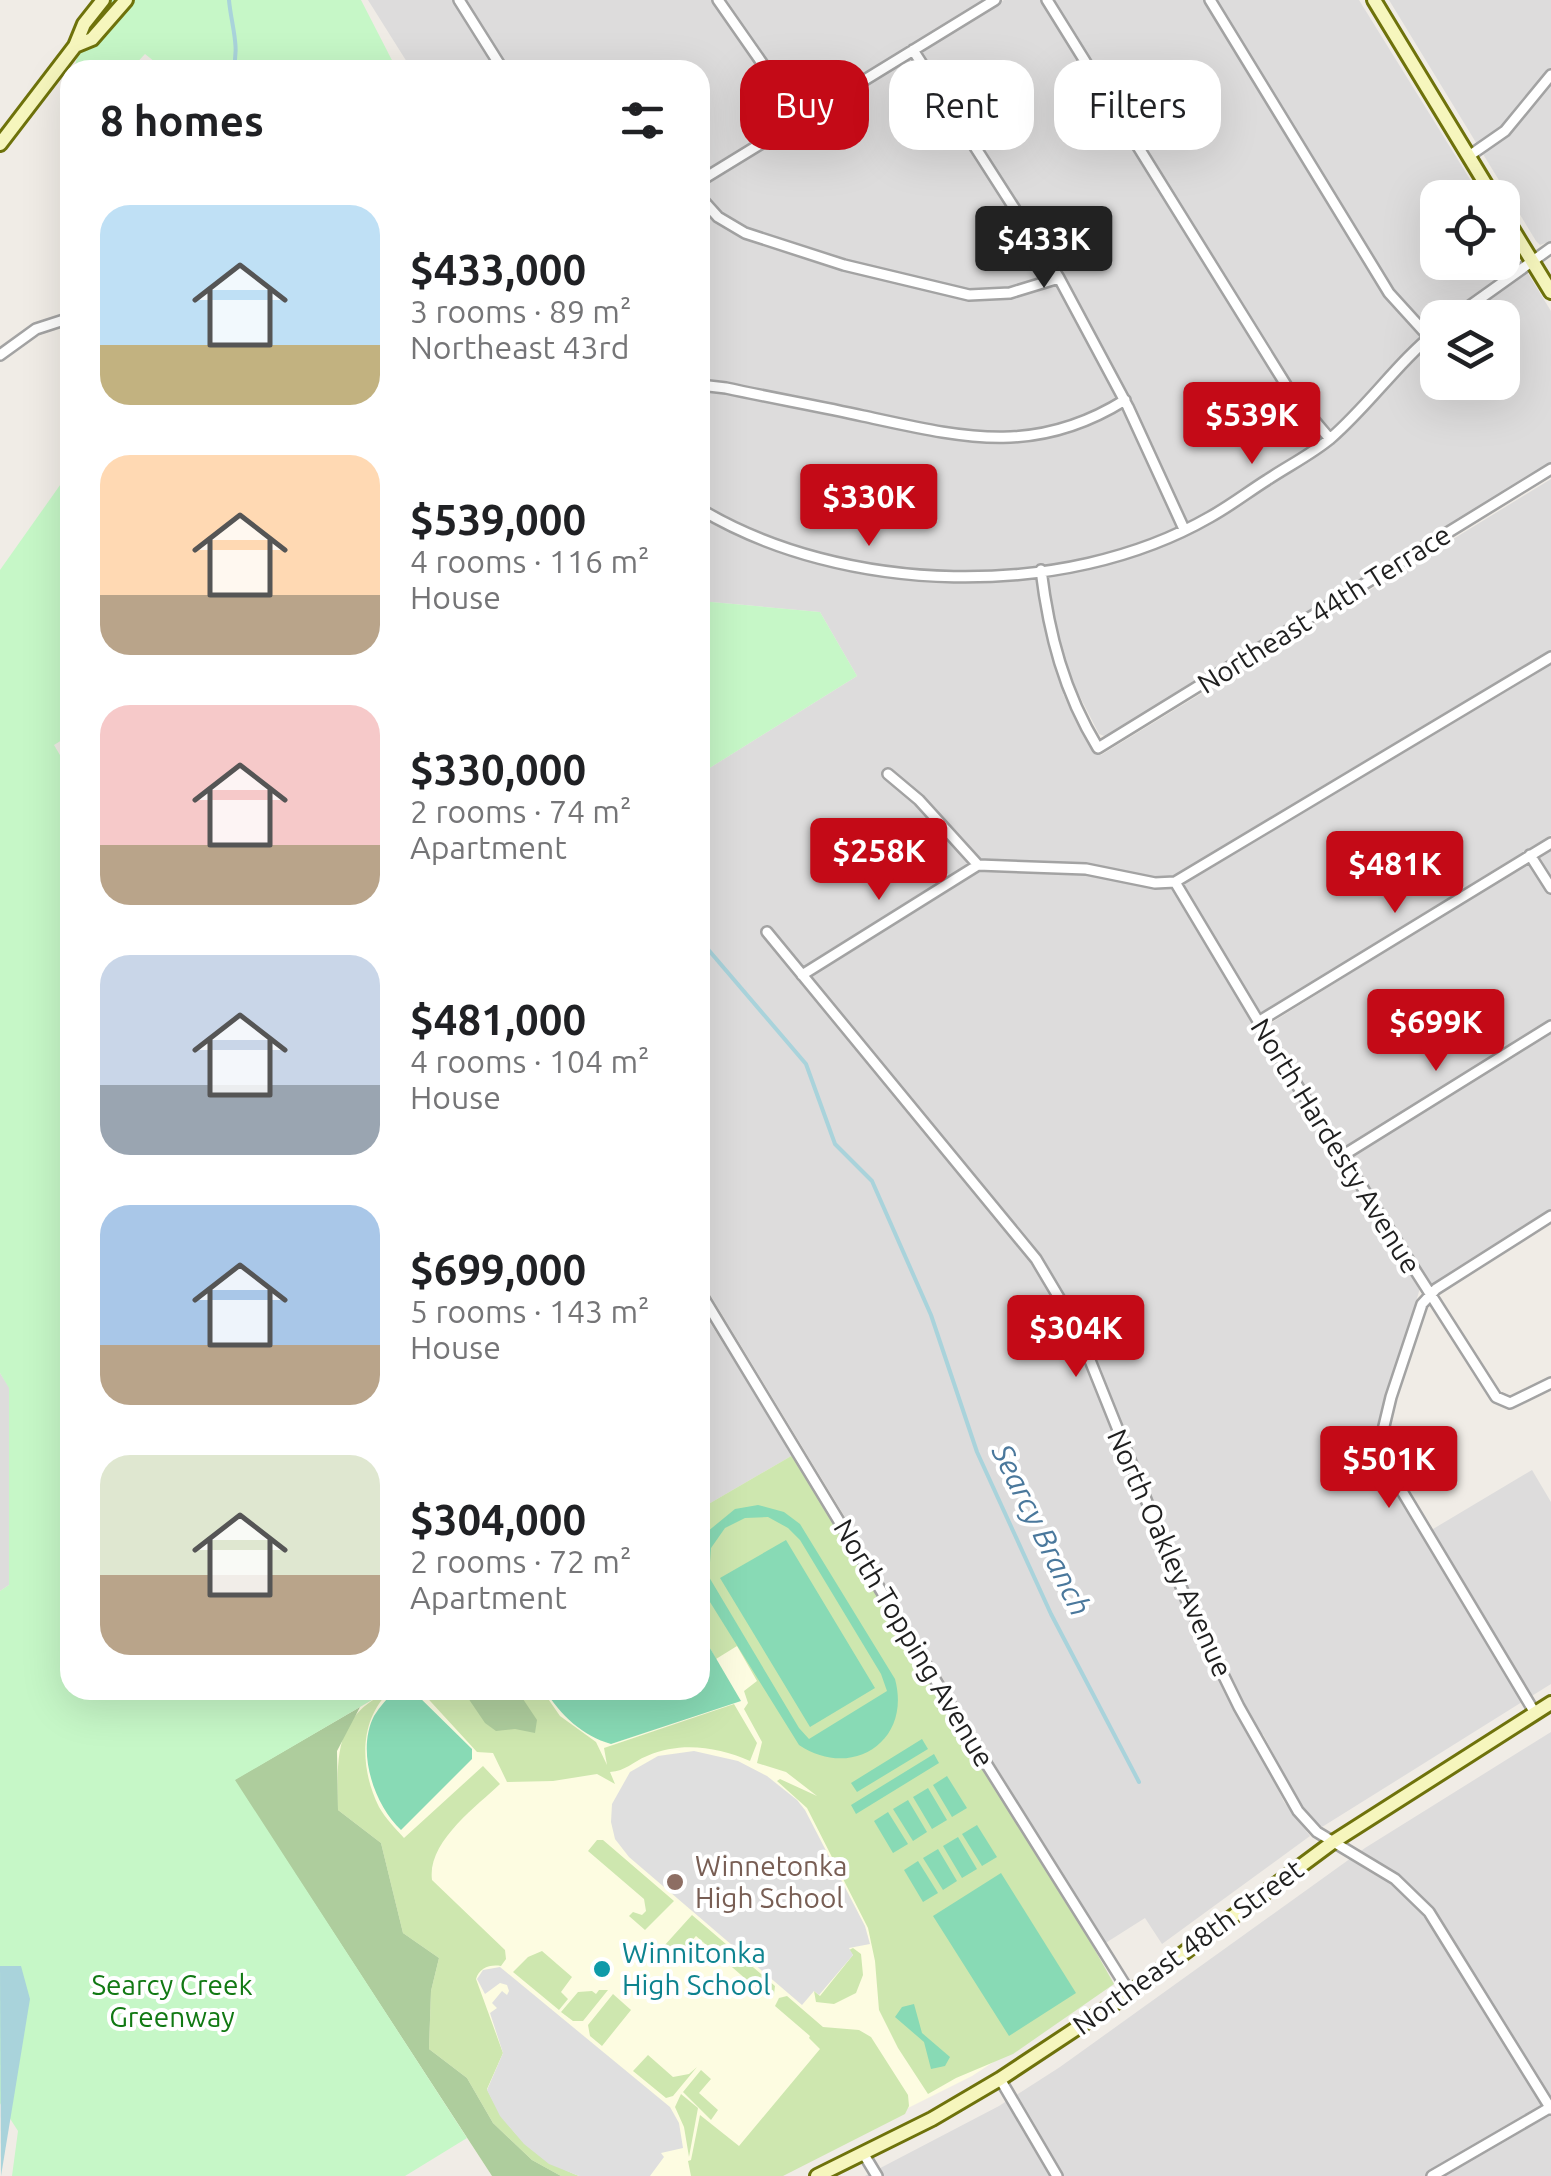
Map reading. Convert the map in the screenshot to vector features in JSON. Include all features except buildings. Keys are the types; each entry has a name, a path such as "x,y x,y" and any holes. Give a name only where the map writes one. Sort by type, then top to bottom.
{"street":[{"path":"64,60 102,0"},
{"path":"75,46 92,39 126,0"},
{"path":"459,0 498,60"},
{"path":"718,0 760,60"},
{"path":"869,77 995,0"},
{"path":"1047,0 1291,393 1330,440"},
{"path":"1210,0 1389,293 1420,321"},
{"path":"1374,0 1483,180"},
{"path":"913,50 1059,278 1125,400 1184,528"},
{"path":"0,144 60,66"},
{"path":"1469,156 1504,131 1551,75"},
{"path":"710,175 750,150"},
{"path":"710,207 745,233 844,264 969,295 1010,293 1059,278"},
{"path":"1520,241 1551,292"},
{"path":"1479,300 1551,248"},
{"path":"0,355 36,329 60,321"},
{"path":"710,514 769,544 846,564 914,575 991,576 1042,570 1124,552 1208,519 1330,440 1420,347"},
{"path":"710,387 920,430 1002,440 1084,423 1125,400"},
{"name":"Northeast 44th Terrace","path":"1042,570 1056,660 1074,705 1098,748 1551,469"},
{"path":"802,975 978,865 1086,869 1174,882 1551,656"},
{"path":"888,774 918,800 978,865"},
{"path":"1258,1022 1551,842"},
{"path":"1530,856 1551,888"},
{"name":"North Hardesty Avenue","path":"1174,882 1496,1397 1507,1402 1521,1400 1551,1384"},
{"name":"North Oakley Avenue","path":"767,932 1055,1287 1077,1328 1186,1599 1239,1707 1298,1811 1316,1832 1394,1879 1428,1912 1551,2108"},
{"path":"1342,1156 1551,1026"},
{"path":"1535,1713 1378,1452 1422,1304 1551,1216"},
{"name":"North Topping Avenue","path":"710,1318 1130,1993"},
{"name":"Northeast 48th Street","path":"818,2176 1000,2080 1130,1993 1333,1842 1551,1704"},
{"path":"1000,2080 1058,2176"},
{"path":"1432,2176 1551,2108"},
{"path":"863,2153 877,2176"}],"shaded area":[{"path":"368,0 983,0 947,22 952,31 1004,0 1359,0 1470,180 1420,180 1420,280 1520,280 1520,261 1551,311 1551,463 1107,737 1099,734 1075,687 1063,694 1092,748 1101,755 1551,479 1551,835 1262,1012 1255,1008 1176,877 1283,1070 1420,1288 1374,1448 1423,1535 1532,1470 1551,1502 1551,1684 1322,1827 1302,1808 1263,1734 1253,1739 1284,1802 1310,1836 1162,1944 1145,1918 1104,1944 710,1294 710,768 857,676 820,612 710,602 710,60 406,60"},
{"path":"1389,0 1551,0 1551,241 1540,245 1520,215 1520,180 1499,180"},
{"path":"1551,848 1551,1211 1430,1285 1271,1033 1271,1023"},
{"path":"710,1323 793,1455 710,1503"},
{"path":"0,1373 9,1387 9,1585 0,1591"},
{"name":"Winnetonka High School","path":"710,1521 1111,1985 972,2076 772,2176 492,2176 234,1780 372,1700 710,1700"},
{"path":"1551,1732 1551,2176 865,2176 999,2106 1060,2067 1365,1848"},
{"path":"694,1751 738,1761 767,1776 797,1800 865,1926 870,1944 849,1948 853,1955 819,1995 814,1991 802,2005 629,1857 615,1839 612,1804 630,1772 658,1756"},
{"path":"500,1967 670,2107 679,2123 683,2148 661,2153 664,2157 650,2176 579,2176 549,2164 524,2144 500,2116 487,2090 503,2053 490,2013 497,2008 492,2003 502,1991 507,1995 509,1991 507,1985 500,1983 485,1994 477,1979 483,1970"}],"green space":[{"path":"91,0 361,0 392,60 152,60 145,54 139,60 76,60"},
{"name":"Searcy Creek Greenway","path":"60,485 60,741 54,745 60,755 60,1700 372,1700 235,1780 467,2138 405,2176 12,2176 18,2131 0,2103 0,1591 9,1585 9,1388 0,1373 0,570"},
{"path":"710,602 820,612 857,676 710,768"},
{"path":"793,1455 1069,1904 1114,1984 1013,2054 928,2094 879,2010 868,1928 807,1808 777,1781 817,1796 786,1772 757,1763 762,1742 744,1709 748,1703 744,1691 757,1681 737,1646 716,1659 710,1648 710,1503"},
{"path":"758,1505 784,1512 800,1524 895,1679 898,1701 894,1721 886,1737 873,1749 838,1758 819,1755 799,1745 710,1602 710,1579 809,1739 887,1691 881,1674 800,1540 768,1517 745,1518 725,1528 711,1548 710,1562 710,1530 735,1509"},
{"path":"786,1540 875,1688 810,1727 720,1578"},
{"path":"710,1648 741,1701 611,1744 591,1736 552,1700 710,1700"},
{"path":"372,1700 382,1700 368,1730 368,1777 379,1807 404,1838 483,1766 500,1784 445,1839 437,1852 432,1880 505,1950 506,1959 501,1966 486,1968 476,1979 503,2053 487,2089 504,2119 524,2142 548,2161 579,2176 561,2176 532,2160 493,2123 467,2078 429,2049 431,1991 439,1958 403,1933 381,1843 338,1810 339,1755 349,1725"},
{"path":"386,1700 422,1700 472,1749 472,1759 401,1830 383,1807 368,1761 369,1730"},
{"path":"429,1700 549,1700 560,1716 596,1742 607,1765 604,1748 734,1704 757,1743 750,1761 699,1748 660,1751 610,1772 615,1784 597,1774 553,1781 507,1782 493,1753 477,1752"},
{"path":"469,1700 524,1700 537,1720 535,1733 496,1731 485,1723"},
{"path":"360,1707 337,1751 338,1810 381,1843 403,1933 439,1958 431,1991 429,2049 467,2078 493,2123 532,2160 561,2176 492,2176 234,1780"},
{"path":"922,1739 928,1749 857,1792 851,1783"},
{"path":"934,1754 939,1763 856,1814 851,1805"},
{"path":"947,1776 967,1808 952,1817 933,1785"},
{"path":"928,1788 947,1820 932,1829 913,1797"},
{"path":"908,1800 927,1832 913,1841 893,1809"},
{"path":"888,1812 908,1844 893,1853 874,1821"},
{"path":"977,1825 997,1857 982,1866 962,1834"},
{"path":"958,1837 977,1869 962,1878 943,1846"},
{"path":"597,1840 603,1840 674,1901 645,1930 629,1916 646,1911 644,1899 588,1851"},
{"path":"938,1849 957,1881 943,1890 923,1858"},
{"path":"918,1861 938,1893 923,1902 904,1870"},
{"path":"1001,1873 1076,1993 1009,2036 933,1916"},
{"path":"692,1915 775,1986 769,1999 696,1936 677,1957 664,1946"},
{"path":"853,1948 861,1954 863,1975 856,1993 834,2004 816,2002 814,1991 820,1996 853,1955 849,1950"},
{"path":"542,1951 572,1977 561,1992 568,1999 559,2010 513,1972 528,1957"},
{"path":"608,1990 583,2021 573,2021 561,2012 578,1992 596,1994"},
{"path":"613,1994 631,2010 602,2046 590,2036 588,2025"},
{"path":"787,1996 823,2027 859,2030 871,2037 908,2095 905,2114 783,2176 691,2176 688,2161 700,2115 739,2146 820,2049 775,2006 779,1998"},
{"path":"914,2004 922,2033 950,2057 945,2066 931,2069 924,2042 895,2017 902,2007"},
{"path":"648,2055 673,2077 689,2074 697,2067 673,2096 666,2098 633,2071"},
{"path":"701,2070 711,2079 699,2093 718,2110 711,2120 683,2092"},
{"path":"681,2094 698,2108 689,2157 684,2127 675,2107"}],"water":[{"path":"0,1966 21,1966 30,1999 1,2176"}],"waterway":[{"name":"Searcy Branch","path":"229,0 235,60"},
{"name":"Searcy Branch","path":"710,952 806,1064 835,1144 872,1181 931,1315 977,1452 1051,1614 1139,1782"}],"place":[{"name":"Winnetonka High School","path":"675,1882"},
{"name":"Winnitonka High School","path":"602,1969"}]}
